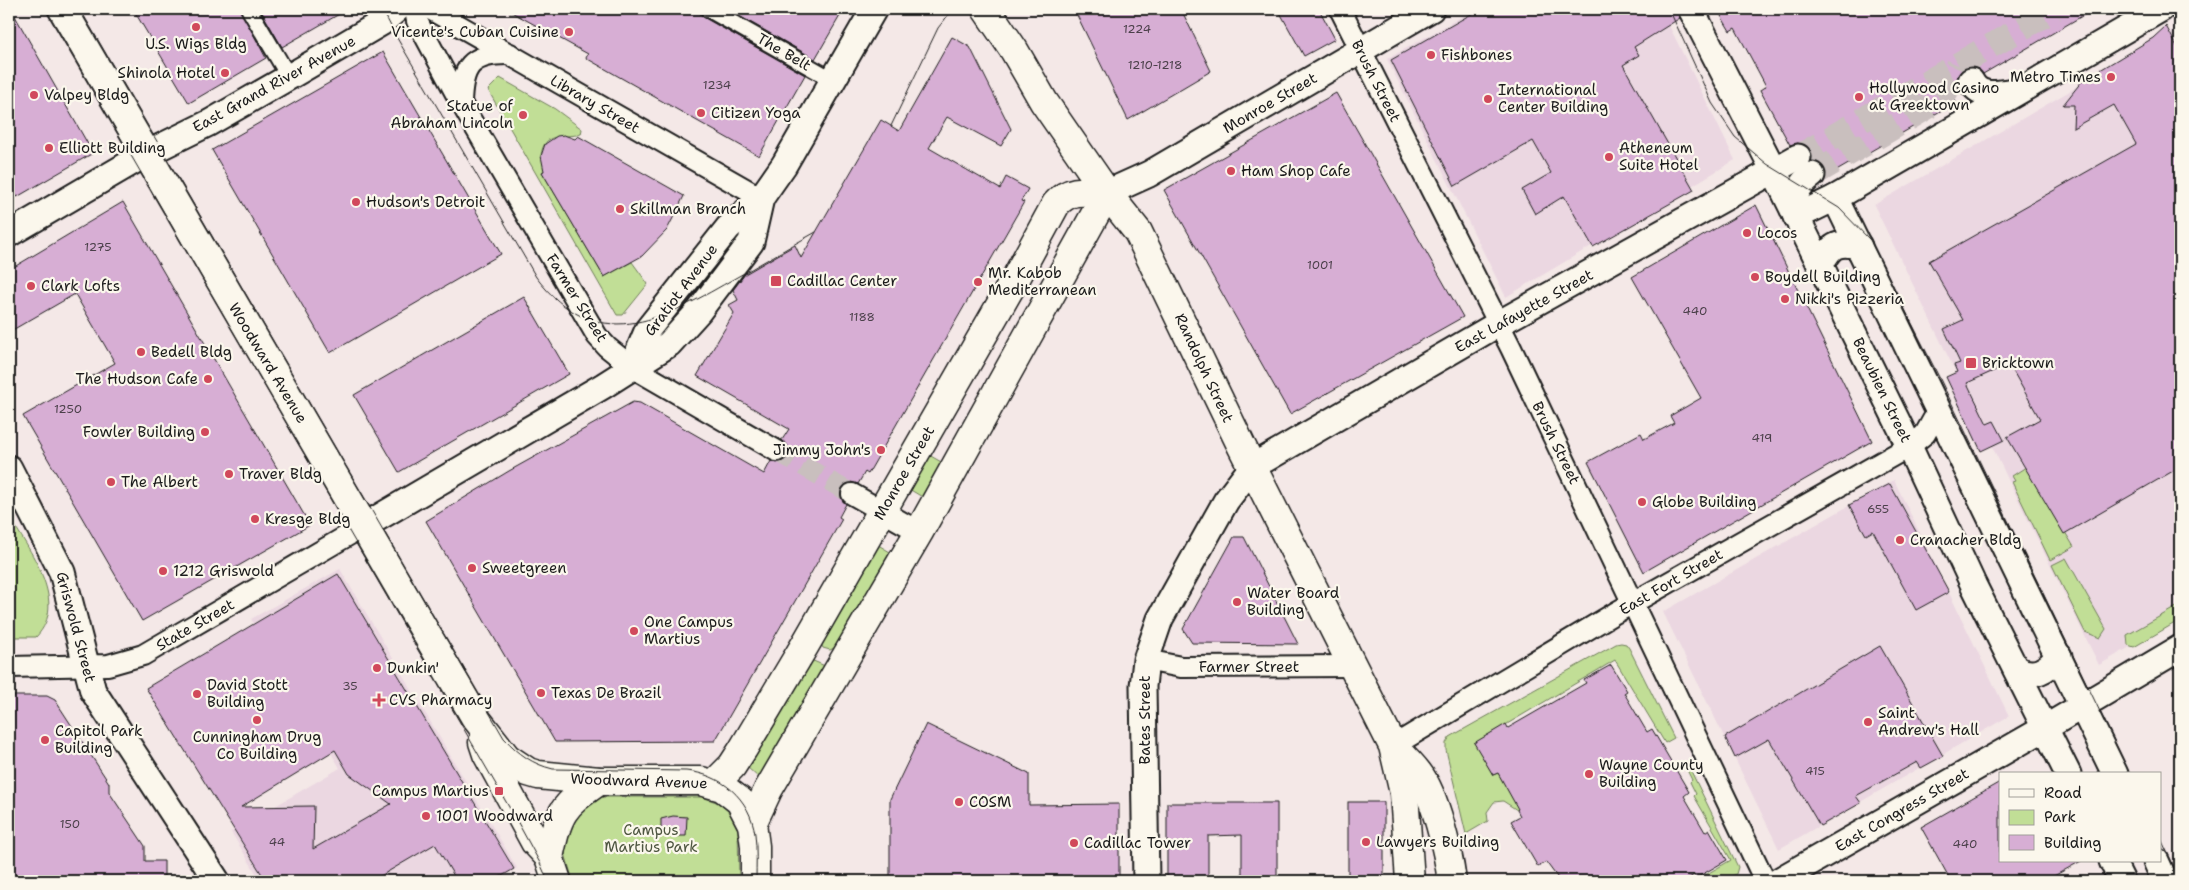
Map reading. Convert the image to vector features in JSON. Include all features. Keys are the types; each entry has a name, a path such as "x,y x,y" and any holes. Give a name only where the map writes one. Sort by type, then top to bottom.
{"main road":[{"name":"Woodward Avenue","path":"62,9 475,717 507,758 528,772 548,776 599,781 693,780 714,784 736,796 744,806 752,824 755,846 755,881"},
{"name":"Randolph Street","path":"986,9 1014,50 1044,102 1107,193 1138,232 1252,467 1393,746 1404,793 1410,881"},
{"name":"Monroe Street","path":"714,784 732,766 805,645 1017,276 1056,204 1065,195 1074,192 1107,193"},
{"path":"752,824 768,790 919,532 1107,193"},
{"path":"805,645 841,666"},
{"name":"Woodward Avenue","path":"475,717 487,754 535,842 553,869"},
{"name":"Randolph Street","path":"1393,746 1419,774 1432,802 1446,850 1452,881"},
{"path":"553,869 555,827 561,814 572,801 599,781"}],"street":[{"path":"249,9 289,77"},
{"name":"East Grand River Avenue","path":"9,234 146,154 209,123 289,77 381,23 397,9"},
{"name":"Farmer Street","path":"415,9 417,21 461,104 597,336 607,347 632,367 777,451"},
{"name":"Library Street","path":"430,9 761,198"},
{"name":"The Belt","path":"708,9 831,84"},
{"name":"Gratiot Avenue","path":"632,367 648,329 728,228 761,198 784,165 874,9"},
{"name":"Brush Street","path":"1340,9 1498,324 1766,881"},
{"name":"Monroe Street","path":"1107,193 1149,174 1284,94 1361,52 1431,9"},
{"name":"Beaubien Street","path":"1691,9 1774,171 1910,446 1974,586 2067,772"},
{"path":"1795,215 1835,198 2018,90 2161,9"},
{"path":"461,104 462,81 469,66 480,58 494,54 510,54"},
{"path":"1971,81 1974,88 1983,93 1993,94 2018,90"},
{"name":"East Lafayette Street","path":"1252,467 1498,324 1774,171 1805,166 1800,186 1793,202 1795,215"},
{"path":"1835,198 2114,772"},
{"path":"1820,266 1826,254 1835,245 1847,243 1859,246"},
{"path":"364,526 632,367"},
{"name":"East Fort Street","path":"1393,746 1632,604 1910,446 1925,434 1939,409"},
{"name":"Bates Street","path":"1146,881 1143,686 1146,660 1160,619 1226,502 1252,467"},
{"name":"Griswold Street","path":"9,468 62,572 93,691 217,881"},
{"path":"852,494 919,532"},
{"name":"State Street","path":"9,667 108,665 143,655 364,526"},
{"name":"East Congress Street","path":"1778,881 2045,728 2180,648"},
{"path":"2016,669 2025,674 2039,674 2050,667 2059,656"},
{"name":"Farmer Street","path":"1146,660 1181,667 1353,666"},
{"path":"2112,862 2122,881"},
{"path":"2156,862 2165,881"}],"shaded area":[{"path":"1475,9 1661,9 1735,160 1506,297 1387,59"},
{"path":"2180,27 2180,618 2099,665 1874,205"},
{"path":"1894,480 2009,716 1779,849 1663,612"},
{"path":"340,569 517,868 496,881 261,881 231,832 340,768 251,619"}],"green space":[{"path":"500,78 555,109 582,129 581,134 555,137 546,142 541,156 546,168 542,172 604,277 632,262 648,284 623,315 617,315 488,90"},
{"path":"929,455 943,463 924,498 909,489"},
{"path":"2026,467 2074,547 2050,560 2012,482 2015,481 2012,476"},
{"path":"9,516 35,560 47,592 49,608 45,623 36,637 9,637"},
{"path":"875,543 890,552 836,647 830,650 823,648 821,644"},
{"path":"2066,558 2106,629 2100,638 2085,632 2052,565"},
{"path":"2180,605 2180,620 2134,647 2128,645 2127,635"},
{"path":"1616,644 1626,644 1629,648 1674,738 1665,743 1615,660 1475,743 1493,775 1498,773 1519,809 1517,810 1503,801 1494,802 1487,812 1488,821 1466,834 1446,750 1446,743 1450,737"},
{"path":"811,660 825,666 761,780 746,766"},
{"path":"1690,769 1738,867 1736,874 1723,881 1695,881 1731,860 1694,796 1696,794 1687,770"},
{"name":"Campus Martius Park","path":"602,797 702,797 719,803 729,812 738,830 739,881 573,881 564,850 566,827 593,799"}],"building":[{"path":"9,9 11,9 93,153 17,197 9,182"},
{"path":"133,9 240,9 266,58 189,103"},
{"path":"260,9 348,9 282,47"},
{"path":"506,9 699,9 703,17 805,75 759,156 586,58 588,54"},
{"path":"727,9 844,9 815,59"},
{"path":"1074,9 1181,9 1211,71 1128,120"},
{"path":"1278,9 1319,9 1335,39 1304,56"},
{"path":"1480,9 1677,9 1680,18 1634,47 1639,55 1623,65 1694,190 1593,247 1564,196 1535,214 1522,190 1551,173 1533,141 1455,186 1391,60"},
{"name":"Hollywood Casino at Greektown","path":"1717,9 2094,9 1983,74 1977,68 1963,69 1958,75 1959,88 1951,93 1956,102 1826,177 1824,167 1818,162 1811,161 1811,150 1806,145 1798,143 1790,145 1760,90 1766,86 1735,28 1730,31"},
{"path":"2166,26 2180,52 2180,467 2064,534 2007,437 2040,419 2009,364 1967,383 1987,424 1994,421 2004,440 1981,451 1946,377 1957,372 1954,365 1960,363 1944,329 1963,320 1929,261 2136,144 2114,105 2073,128 2074,105 2063,105 2082,81 2153,38"},
{"path":"952,37 970,47 1011,129 1001,146 947,117 929,148 1000,189 1006,177 1028,189 1021,201 1024,202 868,474 865,472 858,484 851,482 842,488 840,495 846,504 839,517 842,519 715,741 555,742 426,521 509,471 633,402 640,403 764,474 771,461 777,463 783,461 789,451 787,445 782,440 789,429 697,376 734,313 729,305 738,300 733,290 745,274 795,245 801,258 881,120 899,131"},
{"name":"Hudson's Detroit","path":"383,52 501,254 330,353 212,150"},
{"path":"1336,93 1463,317 1290,414 1164,190"},
{"name":"Skillman Branch","path":"564,135 575,139 578,136 684,196 667,230 642,256 604,277 542,172 544,171 541,156 545,144 557,136"},
{"path":"123,202 310,525 142,621 23,416 115,363 75,294 9,332 9,270"},
{"path":"1756,205 1872,441 1644,572 1588,462 1641,433 1644,439 1674,423 1670,416 1701,398 1632,277"},
{"path":"524,297 569,374 399,472 354,395"},
{"path":"1890,484 1949,592 1916,610 1873,531 1866,535 1849,505"},
{"name":"Water Board Building","path":"1234,537 1244,537 1298,644 1192,643 1183,629"},
{"path":"338,574 514,869 493,881 457,881 435,844 372,881 266,881 146,688","holes":["335,750 349,774 391,804 313,849 314,806 241,807"]},
{"path":"1880,646 1943,756 1921,768 1917,762 1856,796 1861,803 1820,826 1769,739 1735,758 1725,737"},
{"name":"Wayne County Building","path":"1611,665 1627,691 1624,693 1647,732 1652,729 1689,792 1684,796 1705,832 1709,829 1727,860 1696,878 1694,875 1684,881 1560,881 1546,862 1538,867 1511,821 1520,816 1518,809 1498,773 1493,775 1474,743 1506,724 1508,728 1586,683 1584,680"},
{"path":"9,696 47,696 55,700 109,783 109,792 145,846 145,861 164,861 164,881 9,881"},
{"name":"COSM","path":"926,724 1029,774 1029,805 1119,804 1119,881 890,881 890,799"},
{"path":"1999,783 1999,862 2079,862 2045,881 1951,881 1921,827"},
{"name":"Lawyers Building","path":"1348,802 1384,802 1384,881 1348,881"},
{"path":"1167,803 1277,803 1277,881 1242,881 1242,835 1208,836 1208,881 1167,881"},
{"path":"673,816 687,817 686,836 661,836 661,819"}],"tunnel":[{"path":"1798,157 2055,9"},
{"path":"1812,175 1943,98 1958,65"},
{"path":"777,451 852,494"}],"tram line":[{"path":"46,9 516,819 548,881"},
{"path":"80,9 504,738 526,758 553,769 686,771 699,773 722,783 740,799 752,821 756,840 756,881"},
{"path":"382,9 536,277 558,301 582,316 605,323 629,323 654,318 704,296 816,232"},
{"path":"891,126 938,28 953,9"},
{"path":"1669,9 1712,103 1735,137 1767,164 1839,208 1870,240 1940,379 2129,772"},
{"path":"2162,841 2180,879"}],"place":[{"name":"U.S. Wigs Bldg","path":"196,27"},
{"name":"Vicente's Cuban Cuisine","path":"569,32"},
{"name":"Fishbones","path":"1431,55"},
{"name":"Shinola Hotel","path":"225,73"},
{"name":"Metro Times","path":"2111,77"},
{"name":"Valpey Bldg","path":"34,95"},
{"name":"Hollywood Casino at Greektown","path":"1859,97"},
{"name":"International Center Building","path":"1488,99"},
{"name":"Citizen Yoga","path":"701,113"},
{"name":"Statue of Abraham Lincoln","path":"523,115"},
{"name":"Elliott Building","path":"49,148"},
{"name":"Atheneum Suite Hotel","path":"1609,157"},
{"name":"Ham Shop Cafe","path":"1231,171"},
{"name":"Hudson's Detroit","path":"356,202"},
{"name":"Skillman Branch","path":"620,209"},
{"name":"Locos","path":"1747,233"},
{"name":"Boydell Building","path":"1755,277"},
{"name":"Cadillac Center","path":"776,281"},
{"name":"Mr. Kabob Mediterranean","path":"978,282"},
{"name":"Clark Lofts","path":"31,286"},
{"name":"Nikki's Pizzeria","path":"1785,299"},
{"name":"Bedell Bldg","path":"141,352"},
{"name":"Bricktown","path":"1971,363"},
{"name":"The Hudson Cafe","path":"208,379"},
{"name":"Fowler Building","path":"205,432"},
{"name":"Jimmy John's","path":"881,450"},
{"name":"Traver Bldg","path":"229,474"},
{"name":"The Albert","path":"111,482"},
{"name":"Globe Building","path":"1642,502"},
{"name":"Kresge Bldg","path":"255,519"},
{"name":"Cranacher Bldg","path":"1900,540"},
{"name":"Sweetgreen","path":"472,568"},
{"name":"1212 Griswold","path":"163,571"},
{"name":"Water Board Building","path":"1237,602"},
{"name":"One Campus Martius","path":"634,631"},
{"name":"Dunkin'","path":"377,668"},
{"name":"Texas De Brazil","path":"541,693"},
{"name":"David Stott Building","path":"197,694"},
{"name":"CVS Pharmacy","path":"379,700"},
{"name":"Cunningham Drug Co Building","path":"257,720"},
{"name":"Saint Andrew's Hall","path":"1868,722"},
{"name":"Capitol Park Building","path":"45,740"},
{"name":"Wayne County Building","path":"1589,774"},
{"name":"Campus Martius","path":"499,791"},
{"name":"COSM","path":"959,802"},
{"name":"1001 Woodward","path":"426,816"},
{"name":"Lawyers Building","path":"1366,842"},
{"name":"Cadillac Tower","path":"1074,843"}]}
